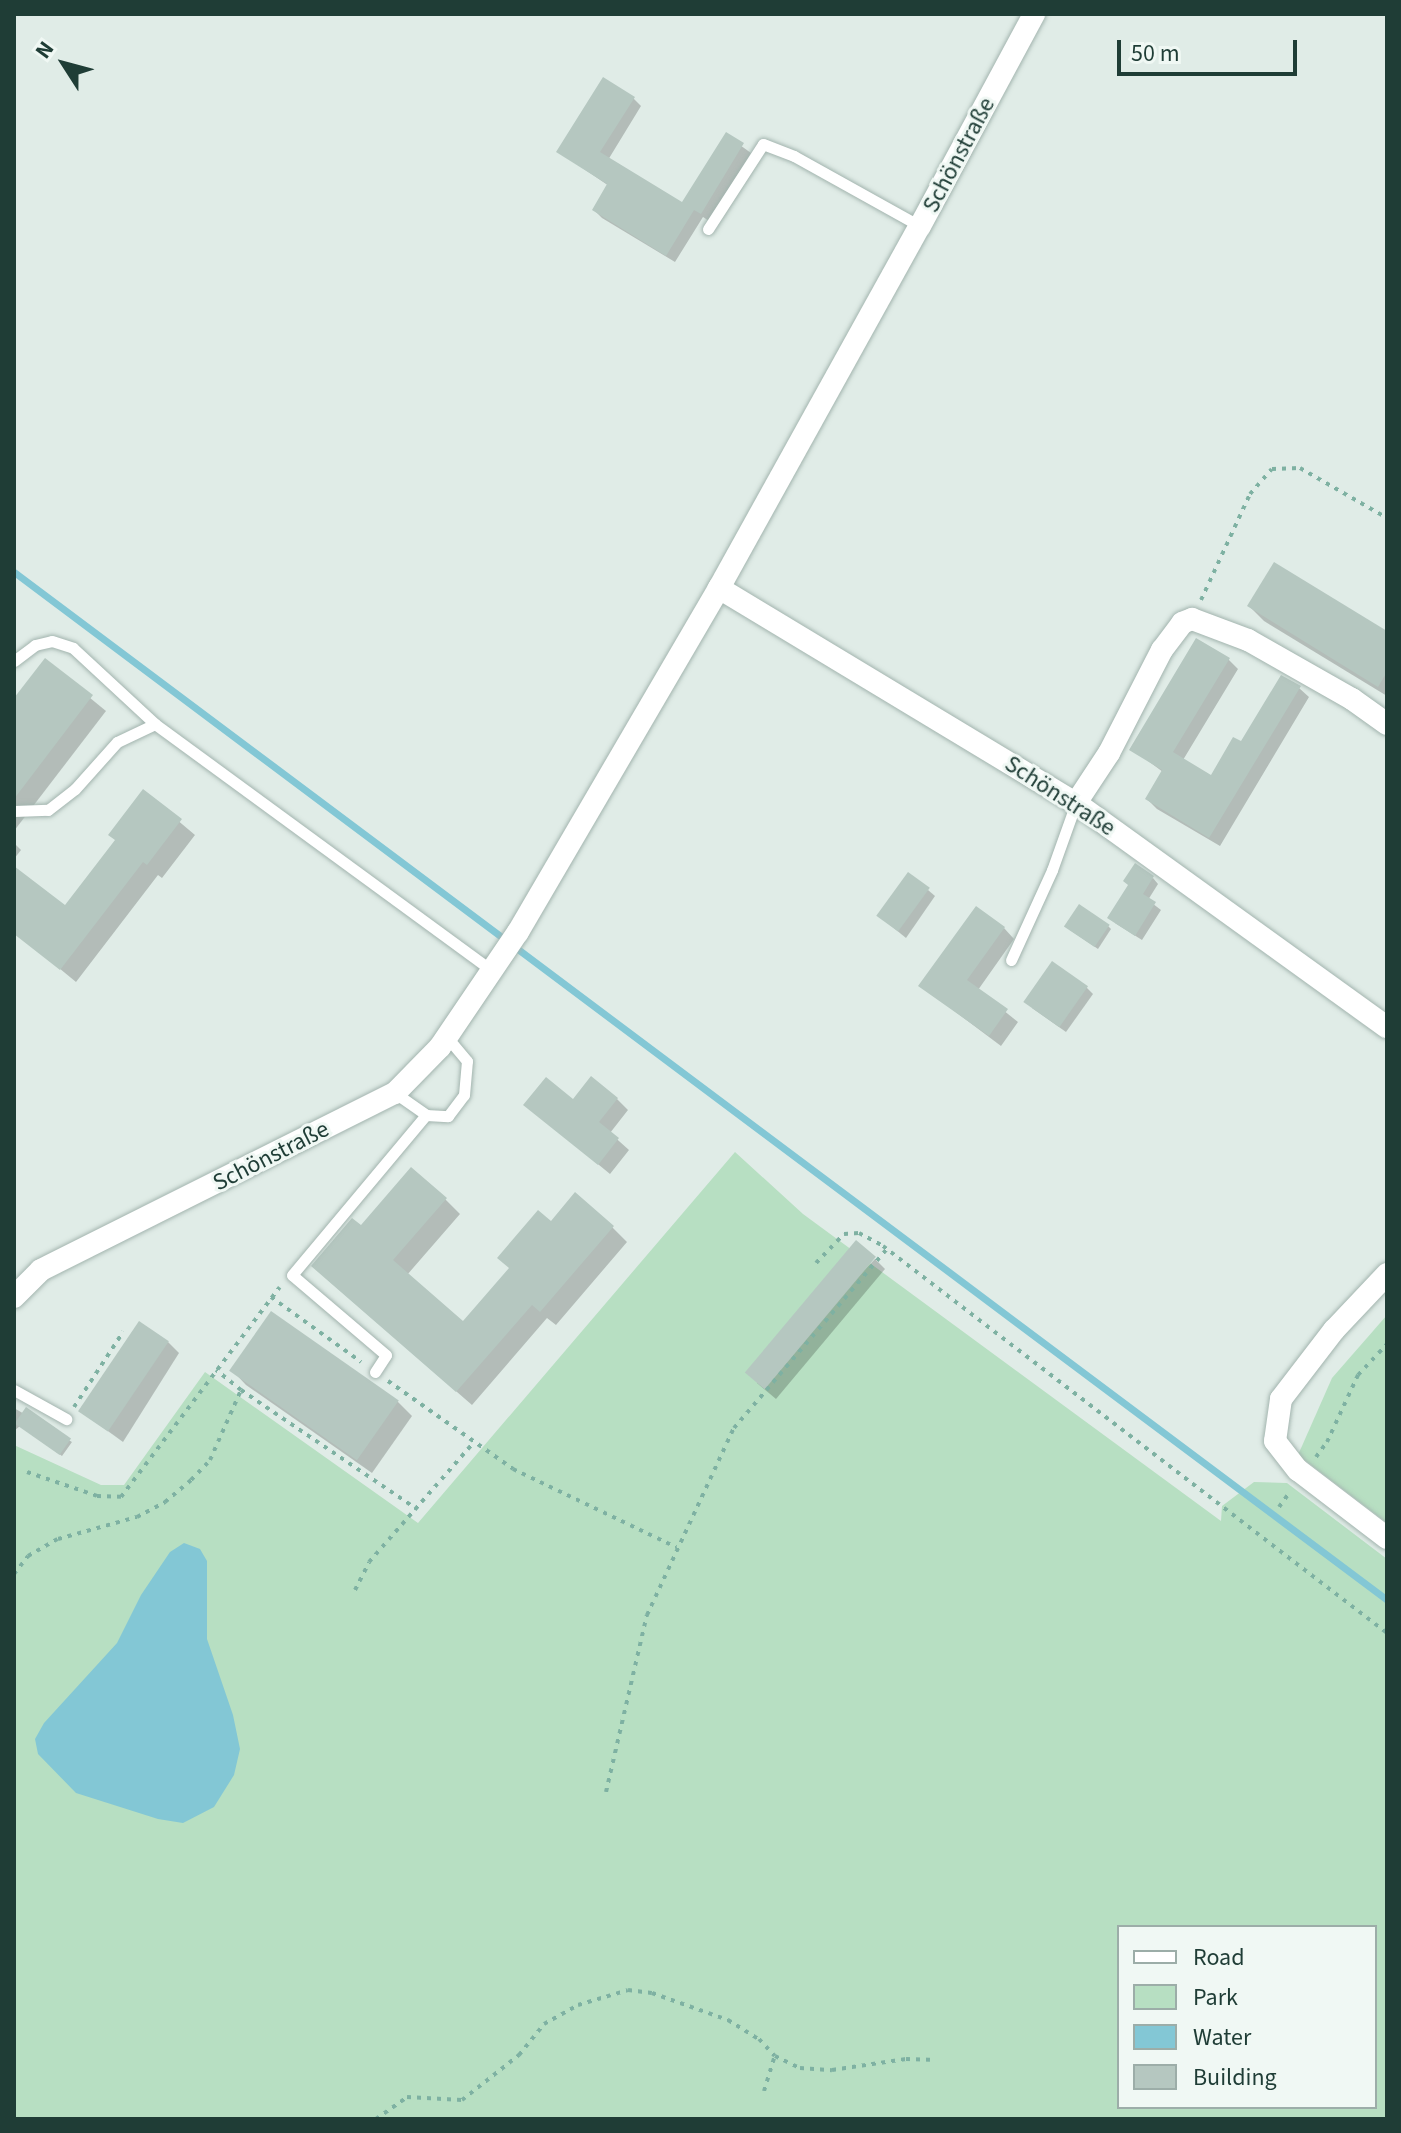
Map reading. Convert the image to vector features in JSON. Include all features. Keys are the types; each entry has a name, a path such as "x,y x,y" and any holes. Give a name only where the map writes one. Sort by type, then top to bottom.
{"street":[{"name":"Schönstraße","path":"14,1297 41,1270 395,1093 447,1037 518,932 719,588 1034,14"},
{"name":"Schönstraße","path":"719,588 1076,803 1387,1027"},
{"path":"1076,803 1109,753 1162,650 1182,623 1192,619 1248,640 1352,699 1387,724"},
{"path":"1387,1274 1334,1330 1281,1399 1275,1441 1304,1475 1387,1538"}],"lane":[{"path":"708,229 763,144 794,156 920,226"},
{"path":"14,661 35,645 52,641 73,648 155,724 497,964"},
{"path":"14,811 48,810 75,789 117,742 155,724"},
{"path":"1011,960 1052,870 1076,803"},
{"path":"395,1093 426,1115 448,1116 464,1095 467,1061 447,1037"},
{"path":"375,1372 386,1355 292,1275 426,1115"},
{"path":"14,1390 66,1419"}],"path":[{"path":"1192,619 1250,494 1272,469 1300,468 1387,518"},
{"path":"816,1263 844,1234 859,1233 887,1249 1387,1633"},
{"path":"606,1792 647,1615 734,1428 887,1249"},
{"path":"27,1472 97,1496 121,1497 271,1297 292,1275"},
{"path":"271,1297 513,1469 676,1547"},
{"path":"66,1419 123,1332"},
{"path":"1279,1507 1327,1442 1358,1375 1387,1344"},
{"path":"215,1370 417,1509"},
{"path":"14,1574 28,1556 58,1539 137,1517 174,1495 210,1460 241,1390"},
{"path":"355,1590 369,1562 474,1442"},
{"path":"376,2119 407,2097 462,2100 519,2055 544,2024 578,2005 628,1990 652,1993 728,2020 759,2039 775,2056 800,2068 832,2070 906,2059 930,2060"},
{"path":"764,2091 775,2056"}],"green space":[{"path":"735,1152 803,1214 1221,1521 1222,1506 1254,1482 1287,1483 1387,1559 1387,2119 14,2119 14,1445 101,1485 124,1485 205,1372 418,1523"},
{"path":"1387,1315 1387,1523 1298,1455 1332,1378"}],"water":[{"path":"184,1543 200,1549 207,1561 207,1639 233,1715 240,1749 234,1775 214,1807 183,1823 158,1819 76,1793 38,1754 35,1739 44,1723 117,1643 141,1595 170,1552"}],"building":[{"path":"603,77 635,97 600,152 682,202 726,132 744,143 701,214 694,210 666,256 592,210 607,184 556,152"},
{"path":"1274,562 1387,631 1387,672 1378,687 1247,606"},
{"path":"1196,638 1230,658 1173,752 1211,775 1233,737 1241,741 1281,675 1301,686 1209,838 1145,799 1162,770 1129,750"},
{"path":"45,658 93,695 14,799 14,698"},
{"path":"143,789 182,819 147,865 143,862 60,970 14,934 14,866 65,905 115,840 108,835"},
{"path":"1135,863 1154,876 1143,894 1156,902 1135,936 1107,918 1128,885 1123,881"},
{"path":"908,872 930,888 898,932 876,916"},
{"path":"1079,904 1110,925 1095,947 1064,926"},
{"path":"976,906 1005,927 967,980 1008,1009 989,1036 918,986"},
{"path":"1052,961 1088,986 1059,1027 1023,1002"},
{"path":"591,1076 618,1098 599,1122 619,1138 598,1165 523,1105 546,1077 573,1099"},
{"path":"411,1167 447,1198 393,1260 463,1321 509,1268 497,1258 538,1210 551,1221 575,1192 614,1226 540,1312 532,1305 456,1392 311,1266 352,1218 361,1225"},
{"path":"856,1240 876,1257 765,1389 745,1373"},
{"path":"271,1311 399,1400 357,1460 229,1371"},
{"path":"139,1321 169,1341 108,1431 78,1411"},
{"path":"26,1407 71,1439 60,1455 15,1423"}],"waterway":[{"path":"14,572 1387,1600"}]}
